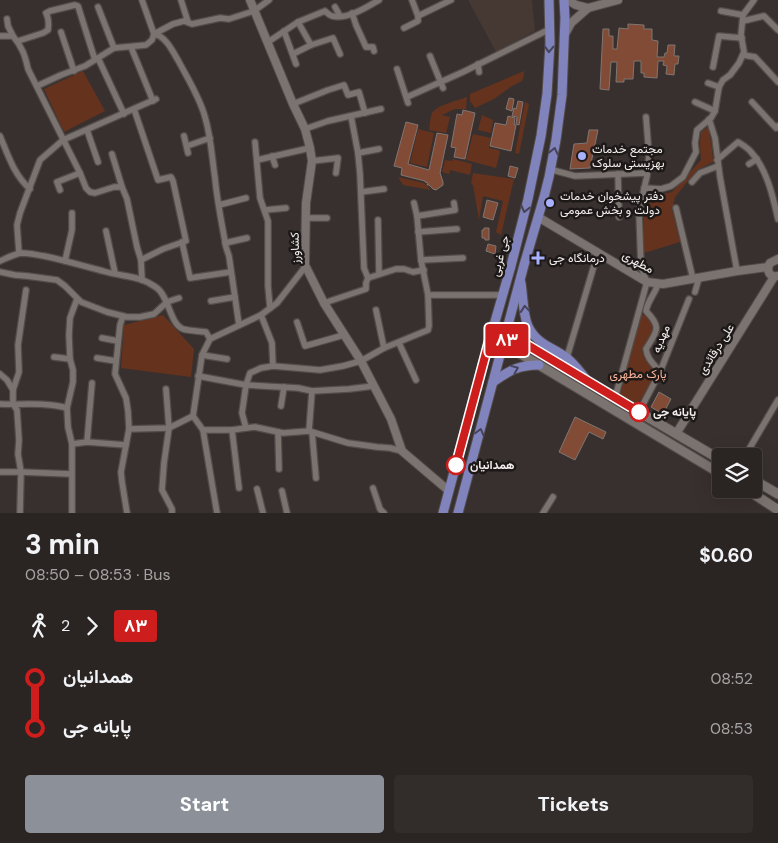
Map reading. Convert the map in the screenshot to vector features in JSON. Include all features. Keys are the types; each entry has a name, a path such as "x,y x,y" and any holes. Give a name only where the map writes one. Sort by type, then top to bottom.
{"main road":[{"name":"جی غربی","path":"443,513 528,199 541,136 547,94 550,29 549,0"},
{"name":"جی غربی","path":"459,513 544,197 556,140 562,95 565,34 564,0"},
{"path":"521,280 526,318 534,336 544,345 566,357 588,382"},
{"path":"491,334 504,340 514,350 712,469"},
{"path":"504,340 519,340 712,455"},
{"path":"494,382 517,367 539,365"},
{"path":"658,435 661,434 663,426"},
{"path":"688,454 689,448 693,444"},
{"path":"762,485 778,494"},
{"path":"760,498 778,510"}],"street":[{"path":"37,86 85,66 114,48 146,44 152,40 154,34 142,0"},
{"path":"181,0 188,22"},
{"name":"کشاورز","path":"250,0 305,129 310,148 312,161 305,218 305,267 324,303 361,361 391,418 402,451"},
{"path":"154,34 173,24 184,21 192,24 220,18 229,19 254,11 269,0"},
{"path":"404,28 418,21 412,0"},
{"path":"418,16 451,0"},
{"path":"568,0 576,5 588,8"},
{"path":"565,34 571,23 588,8 618,0"},
{"path":"644,188 661,189 671,186 683,177 696,152 697,130 716,111 719,87 723,80 740,64 744,52 742,38 743,18 754,0"},
{"path":"268,42 298,22 325,11 332,16 340,16 360,11 376,1"},
{"path":"18,41 48,30 48,17 46,14 75,3 97,59 124,114"},
{"path":"98,7 114,48"},
{"path":"335,7 340,16"},
{"path":"721,11 743,18 764,16 778,30"},
{"path":"352,13 366,47 373,47 374,51"},
{"path":"7,19 8,26 24,52 28,69 86,188 90,192 95,193 114,186 122,187"},
{"path":"298,22 311,45"},
{"path":"397,69 408,100 440,81 463,72 550,29"},
{"path":"61,32 74,71"},
{"path":"284,32 296,64"},
{"path":"154,34 166,41 205,115 210,138 218,205 229,256 239,325"},
{"path":"0,36 14,36"},
{"path":"713,67 719,36 742,38"},
{"path":"292,54 333,38 340,54"},
{"path":"19,253 17,225 40,160 64,140 154,100 131,46"},
{"path":"743,55 755,57 778,82"},
{"path":"430,56 443,88"},
{"path":"478,64 479,72"},
{"path":"708,83 719,87"},
{"path":"293,104 344,84 348,95 359,92 365,113"},
{"path":"696,102 716,111"},
{"path":"752,102 776,128 778,126"},
{"path":"134,109 158,180 171,177 174,181 190,278 231,272"},
{"path":"305,129 328,121 381,109"},
{"path":"324,303 366,289 368,278 364,268 358,153 351,116"},
{"path":"615,398 647,282 641,267 639,233 639,211 649,154 646,117"},
{"path":"709,119 715,138 737,271"},
{"path":"87,130 98,162"},
{"path":"0,136 12,166 24,184 30,189"},
{"path":"184,136 187,150 210,138"},
{"path":"255,142 260,198 268,221 270,308"},
{"path":"692,182 700,173 718,163 738,142 751,151 762,166 776,201 778,219"},
{"path":"257,160 310,148"},
{"path":"358,153 379,149"},
{"path":"112,154 127,199 141,260 142,280"},
{"path":"272,156 275,165"},
{"path":"312,161 338,158 336,173"},
{"path":"749,164 757,159"},
{"path":"550,169 575,176 647,173"},
{"path":"60,190 57,182 80,173"},
{"path":"618,174 619,217"},
{"path":"361,192 384,189"},
{"path":"218,205 246,198"},
{"path":"246,428 242,413 246,385 250,373 261,368 273,366 320,370 343,366 361,361 384,348 428,330 428,295 421,260 414,203"},
{"path":"417,216 455,210 454,203"},
{"path":"265,210 286,208"},
{"path":"676,208 696,278 695,292"},
{"path":"65,261 72,230 72,213"},
{"path":"305,218 327,218"},
{"name":"مطهری","path":"538,218 647,282 663,284 768,267"},
{"path":"378,220 379,274"},
{"path":"418,232 457,229"},
{"path":"106,231 115,273"},
{"path":"225,243 247,238"},
{"path":"141,260 184,242"},
{"path":"566,357 598,252"},
{"path":"0,261 19,253 38,255 142,280 160,290 175,321 182,328 206,332 210,339"},
{"path":"421,260 463,258"},
{"path":"776,276 771,276 768,272 768,267 770,263 778,259"},
{"path":"217,513 203,430 193,416 202,355 210,339 261,315 270,308 305,267"},
{"path":"368,278 396,269 413,272 424,270"},
{"path":"0,272 56,280 81,302 127,317 154,314 167,302 179,298"},
{"name":"علی درقائدی","path":"676,434 776,276"},
{"path":"658,284 647,305 646,311 657,327 656,334 646,349 646,355 660,372"},
{"path":"20,513 21,472 18,454 17,410 13,404 13,390 19,372 18,345 26,290"},
{"path":"428,295 503,295"},
{"path":"211,301 235,297"},
{"path":"72,513 72,444 68,427 67,408 73,382 73,370 70,359 70,318 77,299"},
{"name":"مهدیه","path":"639,412 660,372 690,299"},
{"path":"376,310 384,348"},
{"path":"261,315 272,343 273,366"},
{"path":"123,316 120,325 115,374 126,398 128,410 129,429 121,472 127,513"},
{"path":"297,322 305,346 344,335"},
{"path":"102,338 118,341"},
{"path":"399,343 416,380"},
{"path":"202,355 227,359"},
{"path":"54,356 70,359"},
{"path":"97,358 116,361"},
{"path":"0,374 8,380 13,390"},
{"path":"198,376 246,385 298,388 312,391 349,390 374,386"},
{"path":"87,442 92,383"},
{"path":"281,406 284,387"},
{"path":"166,389 169,428 162,490 172,513"},
{"path":"312,391 311,432 316,478"},
{"path":"750,448 778,400"},
{"path":"0,404 41,404 67,408"},
{"path":"129,429 169,428 193,416"},
{"path":"203,430 232,430 255,427 283,433 311,432 348,443 390,448 402,451 449,491"},
{"path":"232,430 239,488"},
{"path":"278,432 279,469"},
{"path":"72,444 87,442 126,445"},
{"path":"0,472 71,474"},
{"path":"373,488 380,509 384,513"},
{"path":"257,489 262,513"},
{"path":"282,491 287,513"},
{"path":"543,513 553,497"}],"shaded area":[{"path":"468,0 532,0 535,31 496,52"}],"green space":[{"path":"83,71 105,111 64,132 44,89"},
{"path":"524,71 522,81 494,99 475,108 470,101 470,94"},
{"path":"467,97 466,109 455,109 442,115 450,117 446,133 429,130 431,115 435,110 443,105"},
{"path":"525,102 529,104 519,154 515,153"},
{"path":"482,115 493,120 491,133 478,130"},
{"path":"708,127 713,162 697,170 675,197 672,210 680,242 644,253 646,198 672,192 701,160 701,132"},
{"path":"418,129 434,133 427,167 410,163"},
{"path":"473,134 491,138 489,148 499,150 500,152 496,168 466,160"},
{"path":"453,159 472,164 470,175 450,170 449,174 442,172 445,160 452,161"},
{"path":"473,173 514,179 501,235 496,232 503,201 483,196 479,220 473,185 471,184"},
{"path":"398,177 424,183 431,190 403,185"},
{"name":"پارک مطهری","path":"640,314 648,316 653,327 652,334 642,350 643,356 651,367 652,377 647,392 637,404 619,394"},
{"path":"163,315 194,349 191,377 121,368 124,325"}],"building":[{"path":"628,24 644,25 644,29 652,29 652,40 658,41 657,57 664,57 665,53 667,53 668,45 675,45 674,56 679,56 678,64 675,64 674,75 666,74 667,66 663,65 664,61 658,61 657,78 644,77 644,73 641,73 641,61 634,61 633,79 624,79 624,82 616,82 617,62 611,62 609,90 600,89 603,29 609,29 609,36 613,36 613,49 617,49 619,28 628,29"},
{"path":"509,98 514,99 512,111 506,109"},
{"path":"518,101 523,102 519,125 516,124 517,117 512,116"},
{"path":"463,110 475,113 465,159 454,157 456,148 451,147 457,114 462,115"},
{"path":"508,116 515,118 514,125 516,125 511,151 490,146 495,123 506,125"},
{"path":"406,122 418,125 408,164 429,170 437,133 448,135 440,173 443,185 436,190 427,185 428,183 425,181 401,175 402,168 394,166"},
{"name":"مجتمع خدمات بهزیستی سلوک","path":"589,130 598,130 590,168 570,169 574,144 587,143"},
{"path":"510,166 518,168 515,178 508,176"},
{"path":"487,200 498,203 493,220 483,217"},
{"path":"489,228 489,240 482,238 482,230"},
{"path":"488,244 496,246 495,254 486,251"},
{"path":"659,392 671,399 663,414 651,407"},
{"path":"575,417 606,432 603,439 589,432 575,460 559,452"}],"bus line":[{"name":"۸۳","path":"456,465 491,334 504,340 519,340 639,412"}],"place":[{"name":"مجتمع خدمات بهزیستی سلوک","path":"582,156"},
{"name":"دفتر پیشخوان خدمات دولت و بخش عمومی","path":"550,203"},
{"name":"درمانگاه جی","path":"538,258"},
{"name":"پایانه جی","path":"639,412"},
{"name":"همدانیان","path":"456,465"}]}
